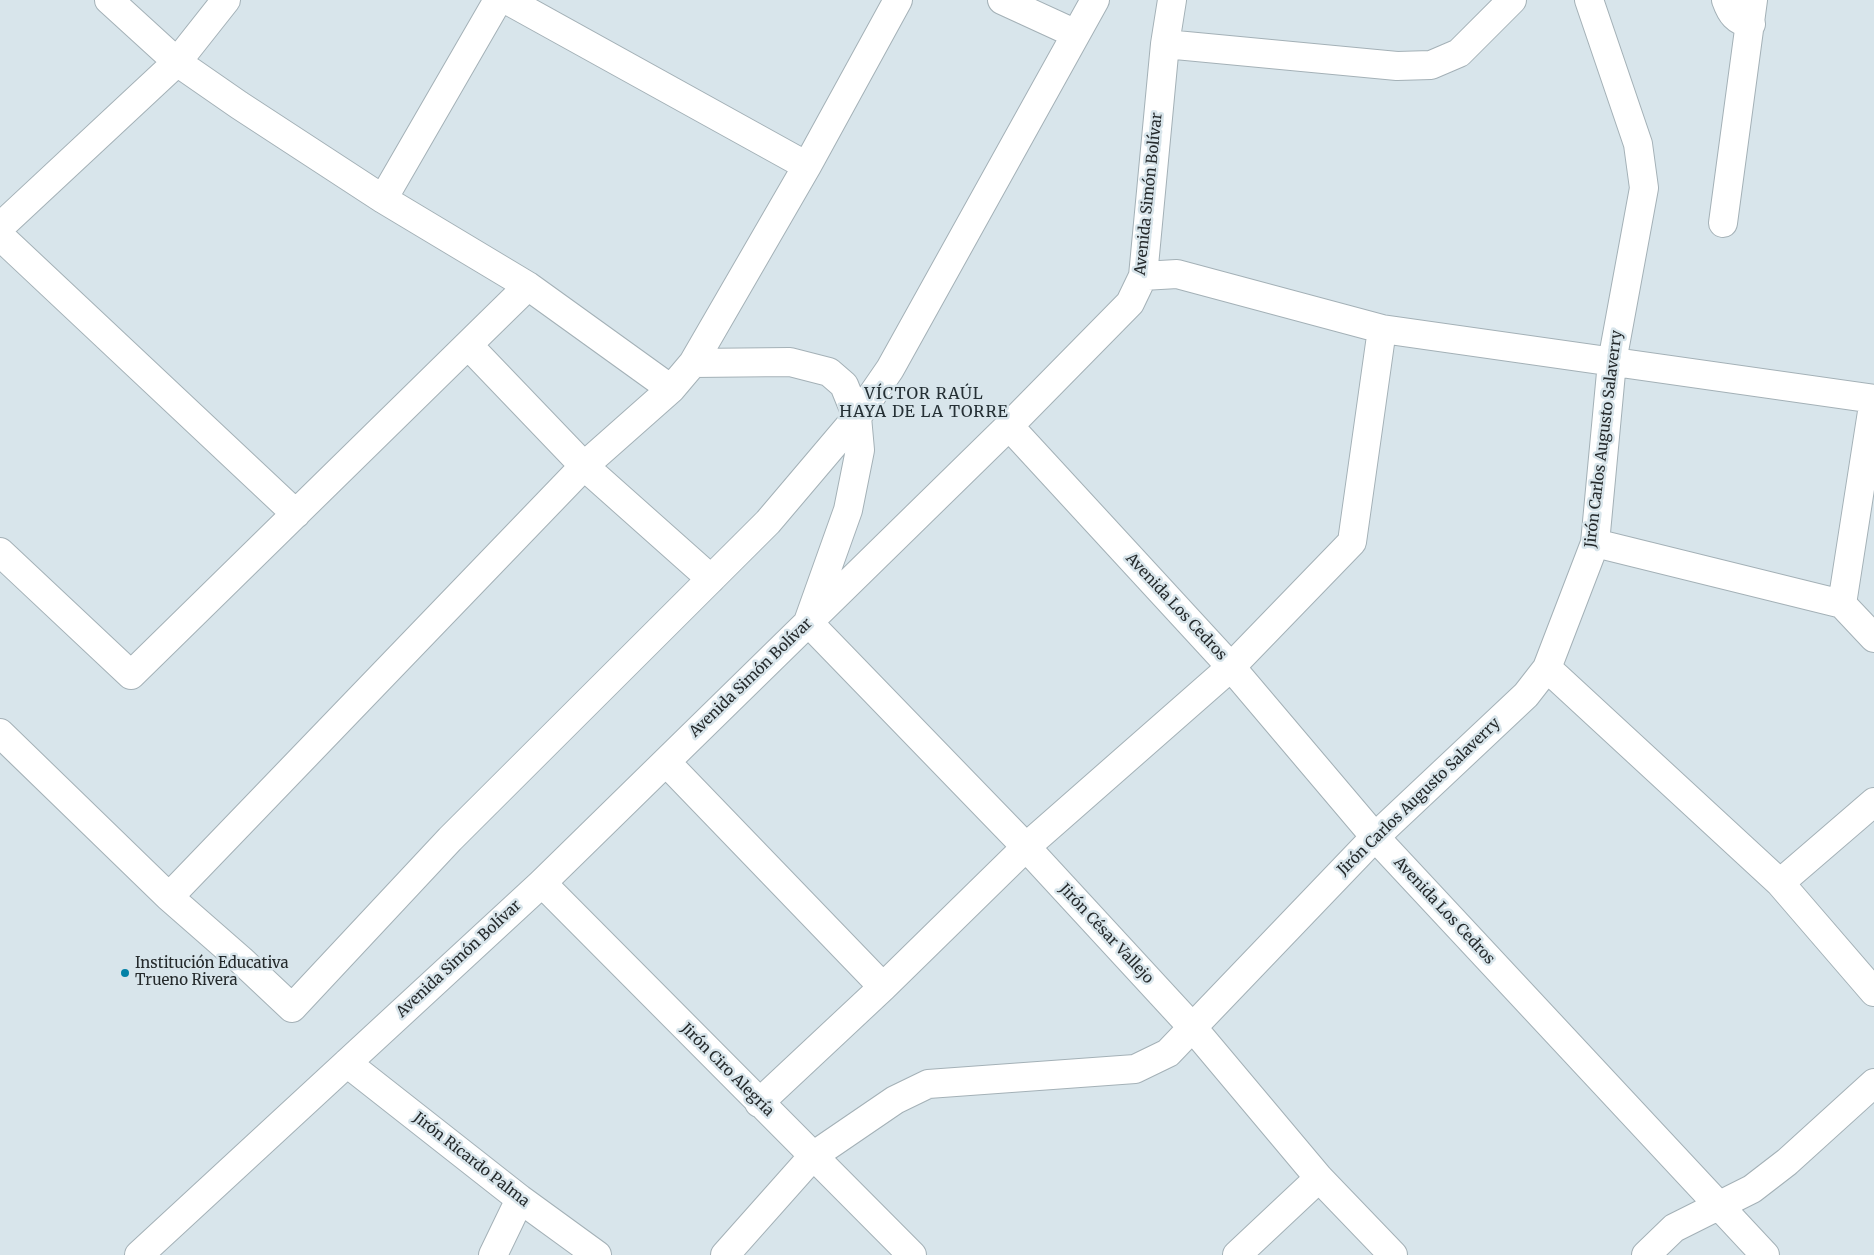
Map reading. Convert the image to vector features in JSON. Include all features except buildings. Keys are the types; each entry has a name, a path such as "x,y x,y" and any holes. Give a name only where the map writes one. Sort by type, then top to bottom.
{"street":[{"path":"109,0 178,62 239,105 383,199 528,286 671,389"},
{"path":"0,227 178,62 226,0"},
{"path":"383,199 498,0"},
{"path":"507,0 807,166"},
{"path":"169,897 584,466 671,389 693,363 807,166 898,0"},
{"path":"1002,0 1076,34"},
{"path":"0,733 169,897 292,1008 450,839 768,522 857,417 890,369 1095,0"},
{"name":"Avenida Simón Bolívar","path":"139,1255 542,883 1010,426 1130,303 1143,276 1165,44 1172,0"},
{"path":"1165,44 1396,66 1431,65 1459,54 1512,0"},
{"name":"Jirón Carlos Augusto Salaverry","path":"725,1255 813,1156 895,1100 928,1084 1135,1069 1168,1053 1375,837 1526,695 1547,668 1595,543 1612,362 1644,188 1638,144 1589,0"},
{"path":"1726,0 1737,20 1752,12"},
{"path":"1723,224 1752,12"},
{"path":"0,236 296,514"},
{"path":"1143,276 1177,274 1382,329 1874,399 1842,604"},
{"path":"0,552 131,675 528,286"},
{"path":"759,1103 1026,847 1232,667 1352,542 1382,329"},
{"path":"468,345 584,466 711,579"},
{"path":"693,363 790,362 829,372 844,385 857,417 860,450 848,510 808,622"},
{"name":"Avenida Los Cedros","path":"1010,426 1232,667 1375,837 1765,1255"},
{"path":"1595,543 1842,604 1874,638"},
{"name":"Jirón César Vallejo","path":"808,622 1026,847 1193,1028 1319,1178 1393,1255"},
{"path":"1547,668 1780,883 1874,992"},
{"path":"666,762 883,986"},
{"path":"1780,883 1874,802"},
{"name":"Jirón Ciro Alegría","path":"542,883 912,1255"},
{"name":"Jirón Ricardo Palma","path":"347,1063 520,1199 597,1255"},
{"path":"1646,1255 1674,1228 1752,1189 1787,1162 1874,1083"},
{"path":"1237,1255 1319,1178"},
{"path":"493,1255 520,1199"}],"place":[{"name":"Institución Educativa Trueno Rivera","path":"125,973"}],"district":[{"name":"VÍCTOR RAÚL HAYA DE LA TORRE","path":"924,403"}]}
